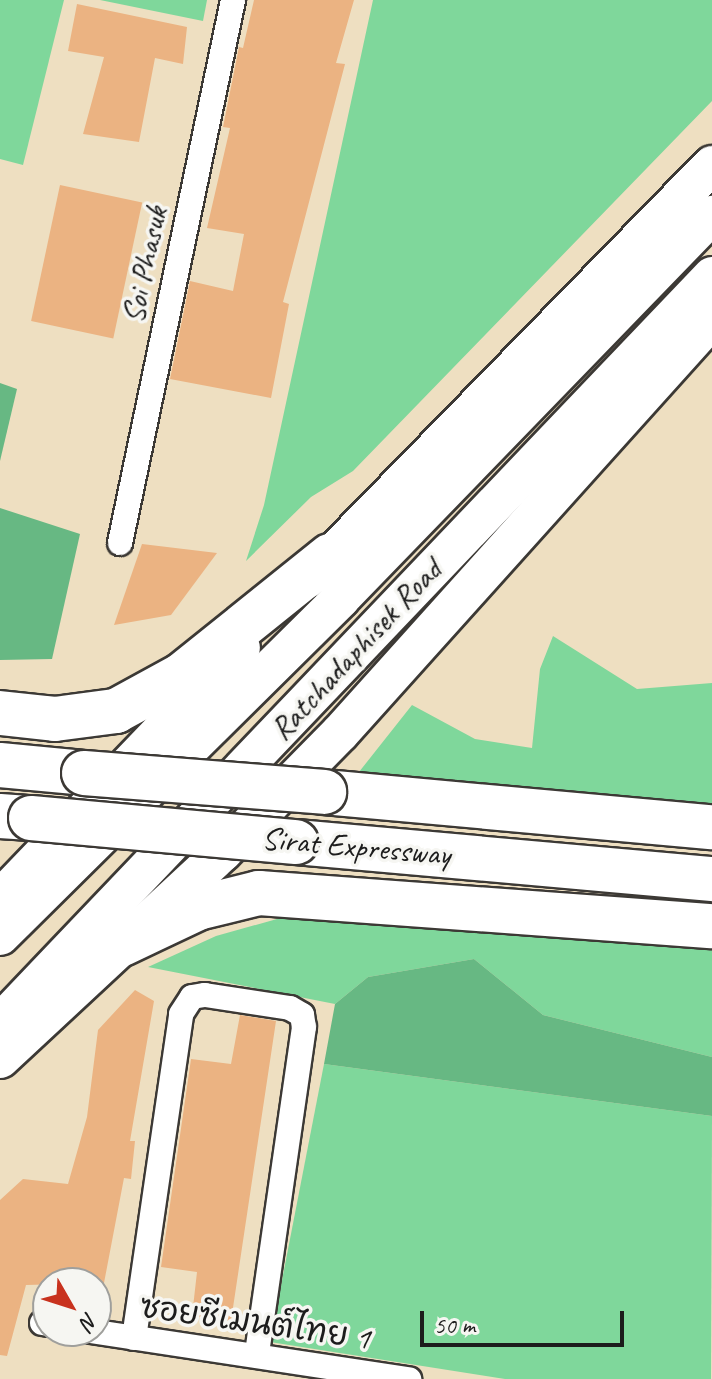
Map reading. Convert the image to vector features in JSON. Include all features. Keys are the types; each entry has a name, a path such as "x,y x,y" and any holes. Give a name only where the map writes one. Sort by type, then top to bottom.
{"highway":[{"path":"0,713 55,719 116,711 182,675 330,556"},
{"name":"Sirat Expressway","path":"0,765 712,827"},
{"name":"Sirat Expressway","path":"0,816 712,879"},
{"path":"122,944 198,908 259,893 712,926"}],"main road":[{"path":"0,899 712,165"},
{"path":"663,215 712,203"},
{"name":"Ratchadaphisek Road","path":"0,936 340,599 712,215"},
{"name":"Ratchadaphisek Road","path":"0,1023 712,276"},
{"name":"Ratchadaphisek Road","path":"0,1059 340,733 712,319"}],"street":[{"name":"Soi Phasuk","path":"120,543 233,0"},
{"path":"134,1338 181,1014 192,997 205,995 290,1008 302,1015 304,1027 257,1355"},
{"name":"ซอยซีเมนต์ไทย 1","path":"112,1334 409,1379"}],"green space":[{"path":"0,0 64,0 23,165 0,159"},
{"path":"100,0 207,0 203,21"},
{"path":"373,0 712,0 712,101 353,471 311,497 246,561 264,505"},
{"path":"0,383 17,389 0,461"},
{"path":"0,508 80,534 52,659 0,660"},
{"path":"553,636 637,689 712,683 712,806 379,782 359,772 412,705 475,739 532,748 540,669"},
{"path":"395,918 712,947 712,1057 543,1015 474,959 368,977 335,1004 148,967 216,936 277,919"},
{"path":"474,959 543,1015 712,1057 712,1116 324,1064 335,1004 368,977"},
{"path":"324,1064 712,1116 711,1379 505,1379 270,1342"}],"building":[{"path":"254,0 354,0 336,63 345,64 283,302 289,304 271,398 170,379 190,281 233,291 244,234 207,228 230,128 223,127 239,47 243,48"},
{"path":"77,4 187,27 183,64 155,58 139,142 83,134 104,57 68,51"},
{"path":"60,185 142,202 113,338 31,321"},
{"path":"142,544 217,553 171,615 114,625"},
{"path":"135,990 154,1001 130,1141 135,1141 131,1179 124,1178 107,1267 32,1267 32,1285 26,1285 7,1356 0,1355 0,1200 23,1179 68,1184 87,1117 98,1030"},
{"path":"240,1015 276,1021 231,1321 192,1316 197,1272 161,1267 191,1059 231,1064"}]}
